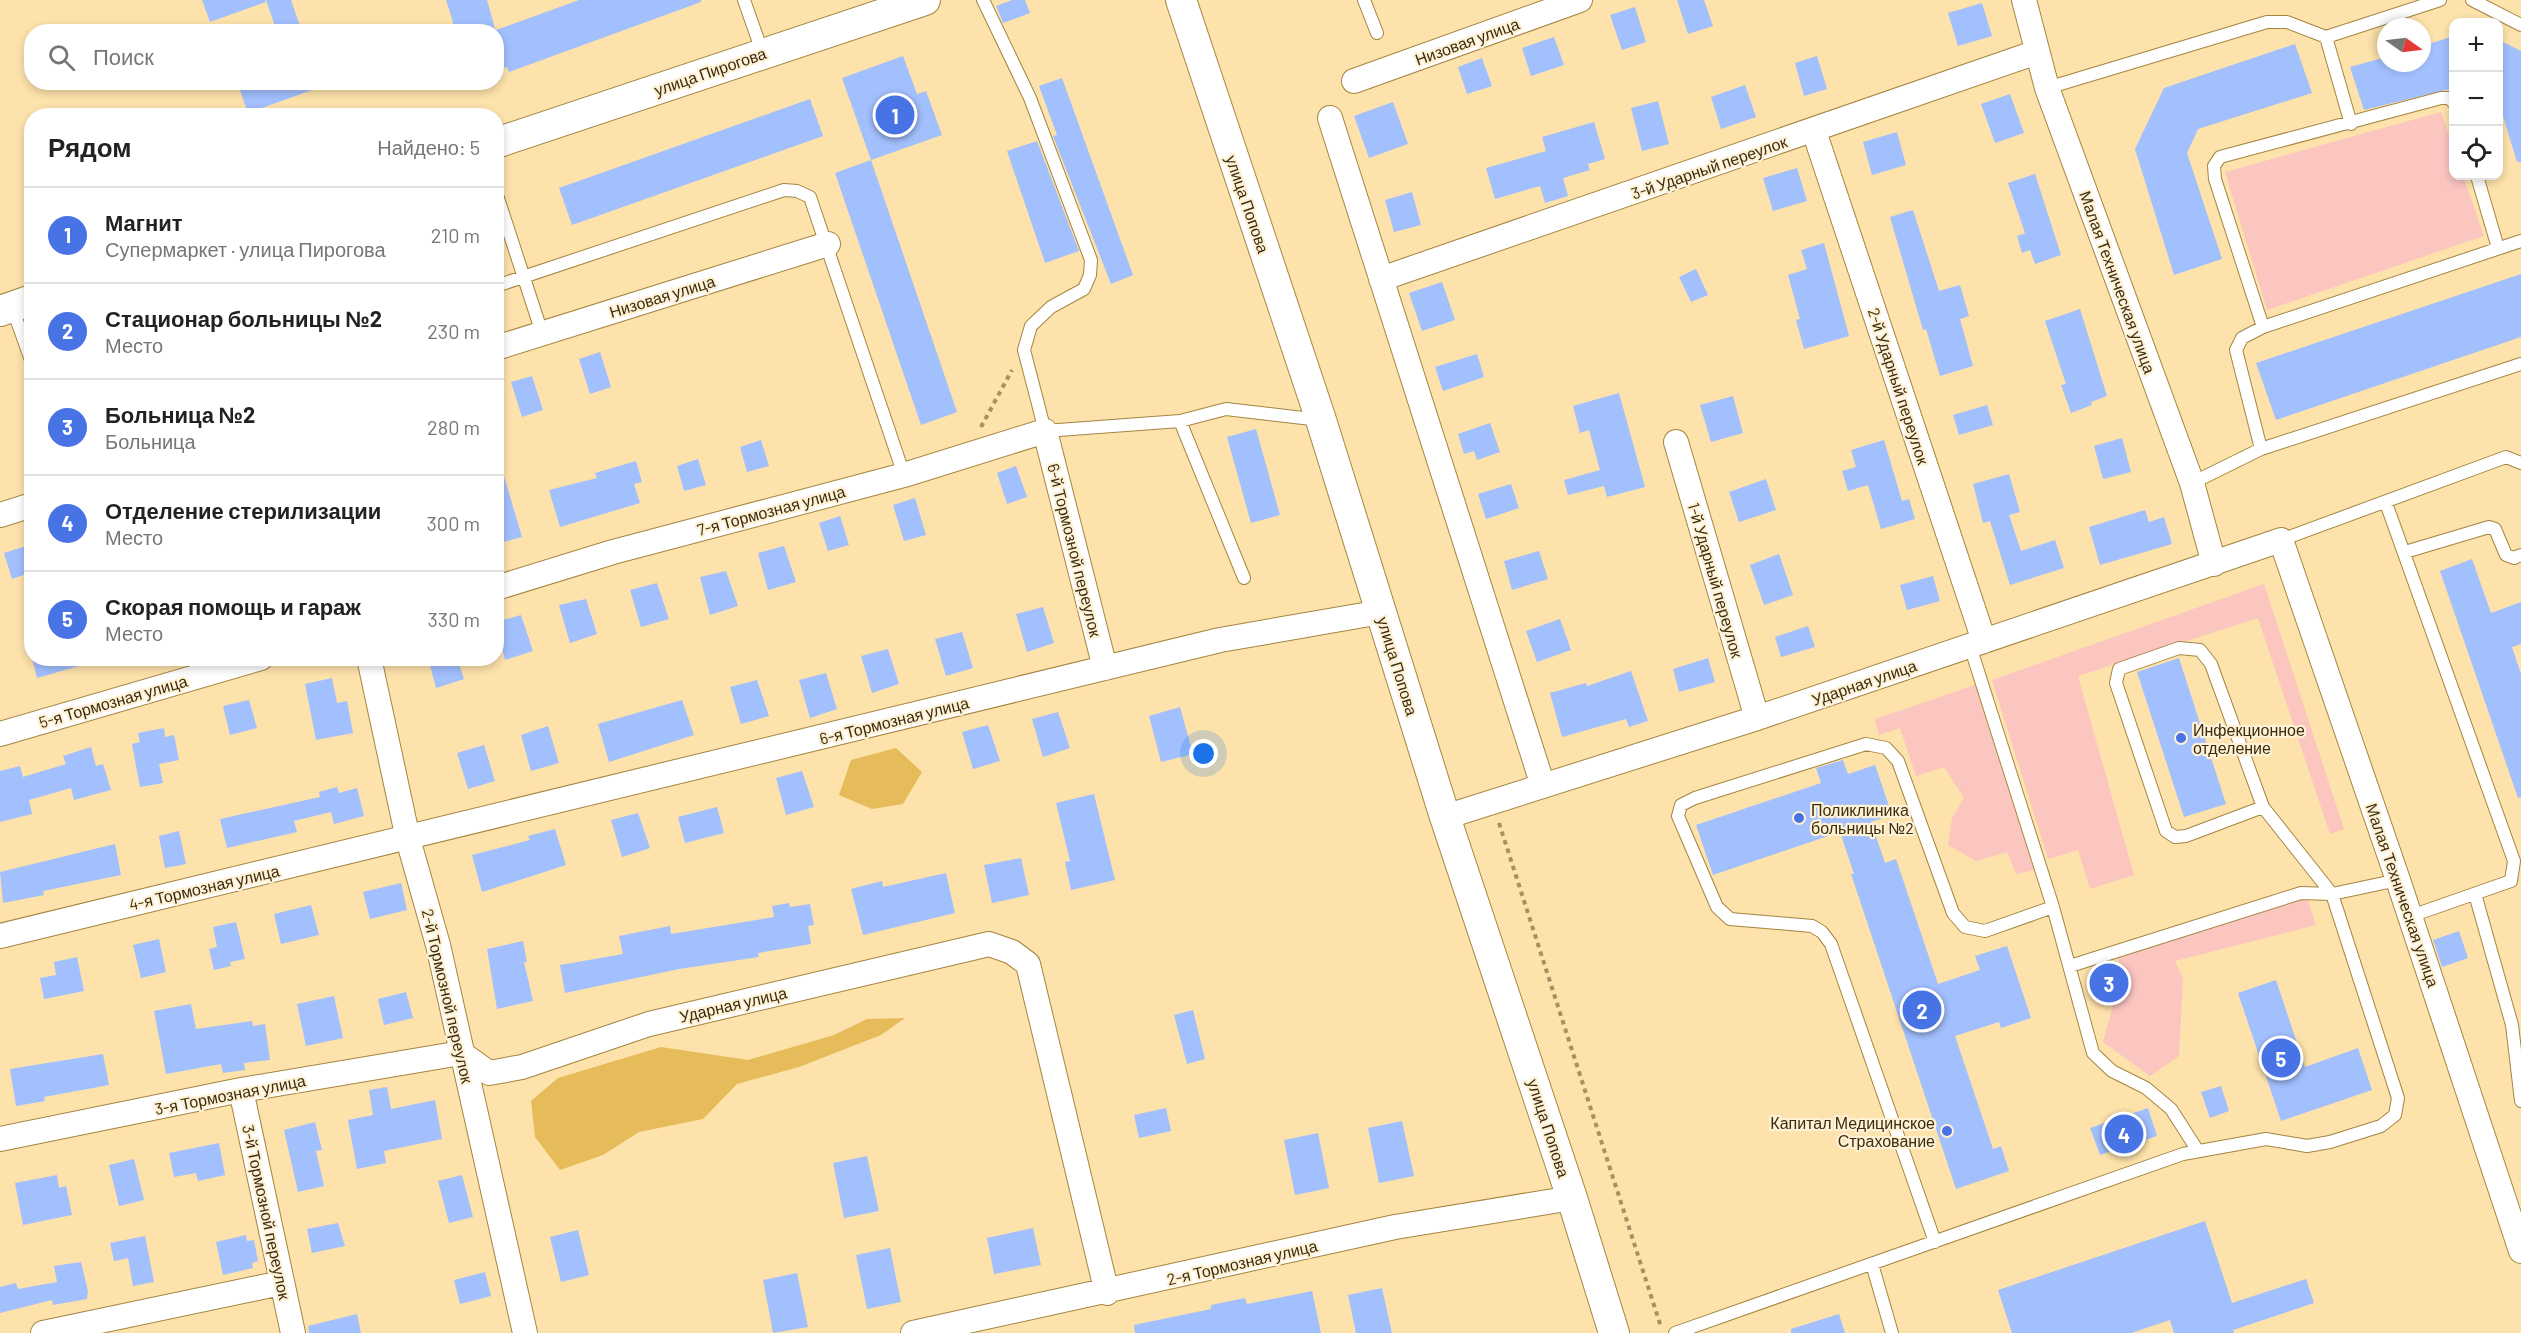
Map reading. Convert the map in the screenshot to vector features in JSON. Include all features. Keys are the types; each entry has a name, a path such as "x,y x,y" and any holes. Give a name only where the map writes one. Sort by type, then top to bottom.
{"street":[{"name":"улица Пирогова","path":"504,140 763,54 883,6 925,0"},
{"name":"улица Попова","path":"1181,0 1321,420 1445,817 1572,1198 1614,1333"},
{"name":"Низовая улица","path":"1354,81 1581,0"},
{"name":"Малая Техническая улица","path":"2024,0 2047,88 2192,483 2214,564"},
{"name":"3-й Ударный переулок","path":"1381,279 2037,52"},
{"path":"1330,118 1544,786"},
{"name":"2-й Ударный переулок","path":"1814,131 1977,643"},
{"name":"Низовая улица","path":"504,345 828,244"},
{"name":"7-я Тормозная улица","path":"504,586 613,552 904,475 1045,431"},
{"name":"6-й Тормозной переулок","path":"1045,431 1106,669"},
{"name":"1-й Ударный переулок","path":"1676,442 1757,718"},
{"path":"0,515 24,507"},
{"name":"Малая Техническая улица","path":"2281,540 2411,916 2521,1251"},
{"name":"Ударная улица","path":"1445,817 1757,718 2281,540"},
{"name":"6-я Тормозная улица","path":"408,839 1220,640 1381,612"},
{"name":"5-я Тормозная улица","path":"0,734 234,666"},
{"name":"2-й Тормозной переулок","path":"371,666 408,839 438,945 525,1333"},
{"name":"4-я Тормозная улица","path":"0,936 408,839"},
{"name":"Ударная улица","path":"461,1053 489,1073 522,1067 649,1024 977,946 989,944 1012,952 1028,964 1107,1293"},
{"name":"3-я Тормозная улица","path":"0,1139 241,1090 461,1053"},
{"name":"3-й Тормозной переулок","path":"241,1090 293,1333"},
{"name":"2-я Тормозная улица","path":"913,1333 1107,1293 1395,1227 1572,1198"},
{"path":"43,1333 282,1283"}],"lane":[{"path":"744,0 763,54"},
{"path":"983,0 1030,98 1091,260 1090,275 1084,289 1051,307 1031,326 1024,350 1045,431 1179,421 1226,409 1321,420"},
{"path":"1364,0 1377,33"},
{"path":"2047,88 2267,22 2287,22 2326,37 2440,0"},
{"path":"2472,0 2521,25"},
{"path":"2326,37 2351,124"},
{"path":"2263,327 2215,179 2214,166 2220,157 2351,124 2441,98 2449,98"},
{"path":"2478,180 2498,248"},
{"path":"504,283 784,190 797,191 810,197 828,244 904,475"},
{"path":"504,216 542,333"},
{"path":"2262,449 2236,350 2242,338 2263,327 2521,241"},
{"path":"15,306 24,336"},
{"path":"2192,483 2262,449 2521,364"},
{"path":"1179,421 1244,578"},
{"path":"2281,540 2506,457 2521,463"},
{"path":"2386,503 2514,861 2511,881 2411,916"},
{"path":"2405,552 2489,527 2495,529 2506,555 2514,558 2521,555"},
{"path":"1977,643 2093,1053 2112,1071 2146,1088 2172,1109 2198,1151"},
{"path":"1675,1333 2198,1151 2266,1139 2307,1146 2330,1143 2381,1126 2395,1115 2398,1098 2332,894 2263,807 2211,664 2200,650 2180,648 2119,669 2116,682 2166,831 2175,837 2186,836 2263,807"},
{"path":"1935,1242 1831,944 1822,932 1812,926 1730,919 1717,907 1678,816 1681,805 1695,798 1866,744 1886,748 1898,761 1953,913 1965,927 1985,931 2053,907"},
{"path":"2070,966 2301,893 2332,894 2398,880"},
{"path":"2475,894 2512,1025 2521,1101"},
{"path":"1872,1264 1892,1333"}],"path":[{"path":"967,454 1024,350"},
{"path":"1492,802 1663,1333"}],"shaded area":[{"path":"2441,112 2449,135 2449,180 2464,180 2484,236 2267,310 2225,172"},
{"path":"2264,584 2344,829 2330,834 2258,618 2078,676 2134,875 2090,889 2078,850 2048,859 1992,680"},
{"path":"1975,685 2034,870 2016,874 2007,852 1976,861 1948,845 1952,818 1964,798 1944,767 1916,776 1900,728 1879,735 1875,719"},
{"path":"896,748 922,772 903,804 872,809 839,795 851,760"},
{"path":"2306,894 2316,925 2175,961 2183,979 2179,1056 2150,1076 2103,1042 2120,979 2118,953"},
{"path":"905,1018 881,1035 799,1067 737,1084 703,1119 639,1132 603,1155 560,1170 535,1137 531,1101 558,1078 661,1047 748,1060 834,1035 867,1019"}],"building":[{"path":"202,0 265,0 266,2 210,22"},
{"path":"266,0 291,0 299,24 274,24"},
{"path":"446,0 487,0 494,24 454,24"},
{"path":"579,0 701,0 701,2 509,72 507,67 504,68 504,27"},
{"path":"1012,0 1025,0 1030,13 1003,23 996,6"},
{"path":"1677,0 1704,0 1713,26 1688,34"},
{"path":"1982,3 1992,36 1958,46 1948,13"},
{"path":"1635,7 1646,42 1622,50 1610,15"},
{"path":"1554,37 1564,65 1531,76 1522,48"},
{"path":"2449,38 2449,89 2364,110 2350,67 2377,60 2377,72 2431,72 2431,43"},
{"path":"2503,42 2521,51 2521,162 2517,162 2503,116"},
{"path":"2295,44 2312,93 2198,129 2187,153 2222,259 2174,275 2135,149 2164,88"},
{"path":"903,56 917,94 926,91 942,135 871,160 842,78"},
{"path":"1817,56 1827,89 1804,96 1795,63"},
{"path":"1482,58 1492,86 1467,94 1458,67"},
{"path":"1062,78 1133,275 1111,284 1053,136 1057,135 1039,86"},
{"path":"1745,85 1756,117 1721,129 1711,97"},
{"path":"240,90 312,90 262,108 246,108"},
{"path":"2010,94 2024,133 1995,143 1981,104"},
{"path":"810,99 823,136 572,225 559,188"},
{"path":"1658,101 1669,144 1642,151 1631,108"},
{"path":"1393,102 1408,144 1369,158 1354,116"},
{"path":"1594,122 1605,159 1588,164 1590,170 1563,178 1568,196 1545,203 1540,186 1495,199 1486,168 1546,151 1542,137"},
{"path":"1897,132 1906,165 1872,175 1863,142"},
{"path":"1037,141 1079,251 1045,263 1007,151"},
{"path":"871,160 957,412 921,425 835,173"},
{"path":"1797,168 1807,201 1773,211 1763,178"},
{"path":"2035,174 2061,255 2035,264 2030,250 2022,253 2017,236 2025,233 2008,183"},
{"path":"1412,192 1421,225 1394,232 1385,200"},
{"path":"1913,210 1939,291 1960,285 1969,316 1960,319 1973,366 1940,376 1926,329 1923,330 1890,217"},
{"path":"1824,243 1849,336 1804,349 1796,320 1800,319 1788,275 1807,269 1801,250"},
{"path":"1696,269 1708,295 1691,302 1679,277"},
{"path":"2521,274 2521,337 2276,420 2256,363"},
{"path":"1442,282 1455,320 1422,331 1409,293"},
{"path":"2080,309 2107,396 2071,413 2061,385 2066,384 2045,321"},
{"path":"600,352 611,387 590,394 579,359"},
{"path":"1477,354 1484,377 1443,391 1435,367"},
{"path":"532,376 543,410 522,417 511,382"},
{"path":"1619,393 1645,487 1607,497 1604,486 1568,495 1564,480 1600,470 1589,430 1580,433 1573,406"},
{"path":"1733,396 1743,433 1711,442 1700,405"},
{"path":"1987,405 1993,425 1959,435 1953,415"},
{"path":"1490,423 1500,452 1477,460 1474,451 1464,454 1458,434"},
{"path":"1256,429 1280,515 1251,523 1227,437"},
{"path":"2122,438 2131,472 2103,479 2094,446"},
{"path":"761,440 769,466 747,472 740,447"},
{"path":"1884,440 1902,501 1909,499 1915,519 1881,529 1868,485 1848,491 1842,471 1856,467 1851,450"},
{"path":"698,459 706,485 684,491 677,466"},
{"path":"636,461 642,482 634,484 640,503 560,527 549,490 597,478 595,473"},
{"path":"1016,466 1027,497 1007,504 997,473"},
{"path":"2009,474 2020,512 2009,515 2021,551 2055,540 2064,568 2010,585 1990,521 1983,523 1973,484"},
{"path":"504,476 522,537 504,542"},
{"path":"1766,479 1776,510 1739,522 1729,492"},
{"path":"1511,484 1519,508 1486,519 1478,494"},
{"path":"915,498 926,535 904,541 893,505"},
{"path":"2145,510 2149,522 2164,517 2172,544 2100,565 2089,527"},
{"path":"840,516 849,545 828,551 819,523"},
{"path":"784,546 796,582 768,590 758,553"},
{"path":"24,547 24,575 12,579 4,553"},
{"path":"1539,551 1548,579 1512,590 1504,561"},
{"path":"1779,554 1793,595 1764,605 1750,565"},
{"path":"2472,559 2491,613 2521,602 2521,644 2512,647 2521,674 2521,797 2518,798 2440,571"},
{"path":"726,571 738,606 710,615 700,577"},
{"path":"1933,576 1940,601 1907,610 1900,585"},
{"path":"657,583 669,619 641,627 630,590"},
{"path":"586,599 597,634 570,643 559,605"},
{"path":"1043,607 1054,643 1027,652 1016,614"},
{"path":"521,615 533,651 505,660 504,620"},
{"path":"1560,619 1571,650 1537,662 1526,631"},
{"path":"1808,626 1815,647 1781,657 1775,637"},
{"path":"962,632 973,668 946,676 935,639"},
{"path":"888,649 899,684 872,693 861,656"},
{"path":"1708,658 1715,682 1679,692 1673,669"},
{"name":"Инфекционное отделение","path":"2179,658 2226,804 2184,817 2137,672"},
{"path":"34,666 79,666 37,678"},
{"path":"430,666 460,666 464,679 436,688"},
{"path":"1631,671 1648,721 1629,727 1626,719 1562,737 1550,693 1586,683 1587,686"},
{"path":"826,673 837,709 810,718 799,680"},
{"path":"332,678 337,703 347,701 353,733 316,740 305,684"},
{"path":"757,680 769,716 741,724 730,687"},
{"path":"249,700 257,728 230,735 223,706"},
{"path":"682,700 694,735 609,762 598,724"},
{"path":"1180,707 1193,754 1161,762 1149,716"},
{"path":"1058,712 1070,748 1043,757 1032,719"},
{"path":"988,725 1000,761 973,769 962,732"},
{"path":"548,726 559,763 531,771 521,735"},
{"path":"164,728 165,737 174,735 179,760 159,764 163,783 140,787 132,744 140,742 138,733"},
{"path":"484,745 495,781 468,789 457,753"},
{"path":"91,747 96,766 103,764 111,790 74,800 71,788 29,800 32,814 0,822 0,771 20,766 23,777 66,764 63,756"},
{"path":"1843,760 1848,774 1875,765 1892,815 1871,822 1885,863 1896,859 1938,984 1980,970 1975,956 2007,946 2031,1018 2001,1028 1999,1022 1955,1036 1993,1149 2001,1146 2009,1171 1956,1189 1851,874 1854,874 1840,832 1713,875 1696,825 1821,783 1816,768"},
{"path":"802,771 814,807 786,815 776,778"},
{"path":"337,787 339,793 357,788 364,816 334,824 331,812 294,821 297,832 227,848 220,819 320,797 319,792"},
{"path":"1094,794 1115,880 1071,890 1065,862 1070,861 1056,803"},
{"path":"717,807 724,833 685,843 678,817"},
{"path":"638,813 650,848 622,857 611,820"},
{"path":"555,829 566,865 482,892 472,855 530,840 528,836"},
{"path":"179,831 186,864 165,868 159,836"},
{"path":"115,844 121,875 43,891 44,895 3,903 0,872"},
{"path":"1021,858 1029,895 992,903 984,865"},
{"path":"946,873 955,913 863,935 851,889 882,881 883,887"},
{"path":"401,883 407,910 370,919 363,892"},
{"path":"789,903 790,907 810,904 814,925 808,926 811,944 758,953 759,957 679,969 565,993 560,965 623,954 619,936 670,926 671,934 774,917 772,906"},
{"path":"311,905 319,935 281,944 274,914"},
{"path":"236,922 245,959 230,962 231,966 214,970 209,949 217,947 213,927"},
{"path":"2459,931 2468,958 2442,967 2433,940"},
{"path":"159,939 166,972 141,978 133,945"},
{"path":"523,941 527,962 524,962 533,1001 497,1009 487,949"},
{"path":"77,957 84,991 44,999 40,978 56,975 54,962"},
{"path":"2276,980 2305,1067 2358,1048 2372,1090 2281,1121 2238,993"},
{"path":"406,992 413,1018 384,1025 378,999"},
{"path":"334,996 343,1038 306,1046 297,1004"},
{"path":"191,1004 196,1029 252,1021 253,1026 265,1024 270,1060 244,1063 245,1070 223,1073 221,1064 166,1074 154,1011"},
{"path":"1193,1010 1205,1059 1187,1064 1174,1015"},
{"path":"103,1054 109,1085 44,1097 45,1101 16,1106 10,1069"},
{"path":"2221,1086 2229,1111 2210,1118 2201,1092"},
{"path":"387,1087 391,1109 435,1100 442,1139 384,1151 386,1163 357,1169 348,1120 373,1115 369,1090"},
{"path":"1166,1108 1171,1131 1139,1138 1134,1115"},
{"path":"2148,1108 2157,1136 2100,1155 2090,1128"},
{"path":"1402,1121 1414,1176 1379,1183 1368,1128"},
{"path":"315,1122 322,1150 316,1151 324,1186 298,1192 284,1130"},
{"path":"1318,1133 1329,1188 1295,1195 1284,1140"},
{"path":"219,1143 225,1175 198,1181 196,1173 174,1177 169,1153"},
{"path":"867,1156 879,1211 844,1218 833,1163"},
{"path":"134,1159 144,1200 119,1206 109,1165"},
{"path":"57,1175 59,1188 66,1186 72,1215 23,1225 15,1183"},
{"path":"462,1175 473,1217 449,1223 438,1181"},
{"path":"2205,1221 2232,1303 2306,1279 2314,1303 2233,1330 2234,1333 2174,1333 2170,1320 2131,1333 2012,1333 1998,1290"},
{"path":"338,1223 345,1246 312,1253 307,1229"},
{"path":"1033,1228 1041,1265 994,1274 987,1238"},
{"path":"578,1230 589,1275 561,1282 550,1237"},
{"path":"246,1235 247,1241 254,1240 258,1261 252,1263 253,1268 223,1275 216,1242"},
{"path":"145,1236 154,1282 133,1286 128,1258 114,1261 110,1243"},
{"path":"890,1248 901,1302 867,1309 856,1255"},
{"path":"81,1262 88,1291 87,1299 53,1305 52,1300 0,1313 0,1287 16,1283 18,1289 57,1282 54,1266"},
{"path":"485,1272 491,1296 460,1304 454,1280"},
{"path":"797,1273 808,1327 773,1333 763,1280"},
{"path":"1382,1288 1392,1333 1356,1333 1348,1295"},
{"path":"1312,1291 1321,1333 1135,1333 1134,1325 1211,1309 1211,1305 1245,1298 1247,1304"},
{"path":"357,1314 361,1333 309,1333 308,1326"},
{"path":"1839,1314 1845,1333 1791,1333 1791,1329"}],"place":[{"name":"Магнит","path":"895,115"},
{"name":"Инфекционное отделение","path":"2181,738"},
{"name":"Поликлиника больницы №2","path":"1799,818"},
{"name":"Больница №2","path":"2109,983"},
{"name":"Стационар больницы №2","path":"1922,1010"},
{"name":"Скорая помощь и гараж","path":"2281,1058"},
{"name":"Капитал Медицинское Страхование","path":"1947,1131"},
{"name":"Отделение стерилизации","path":"2124,1134"}]}
